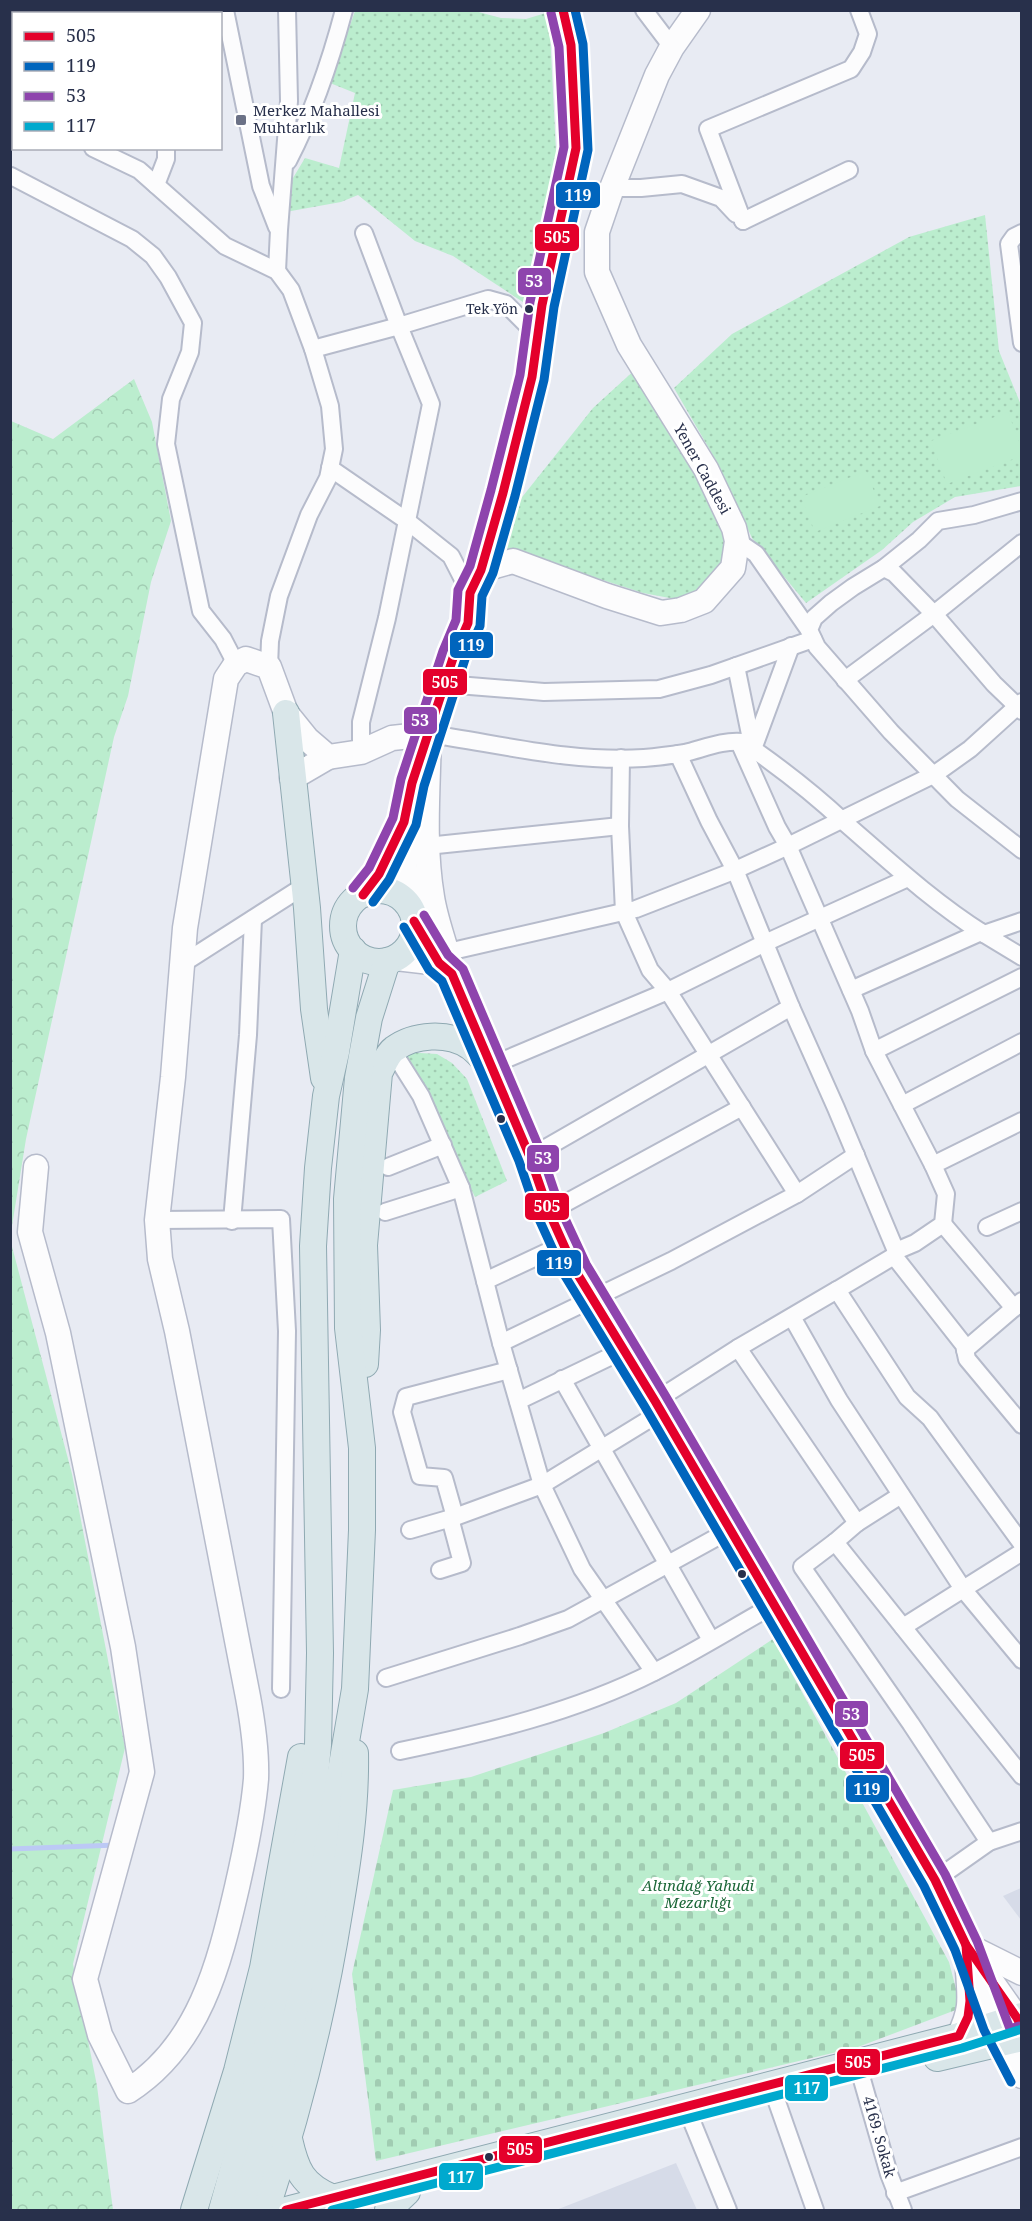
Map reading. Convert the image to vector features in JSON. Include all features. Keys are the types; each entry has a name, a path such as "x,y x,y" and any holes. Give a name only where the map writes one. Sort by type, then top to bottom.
{"main road":[{"path":"286,713 314,1009 326,1096"},
{"path":"362,1448 348,1328 347,1199 358,1078 369,1018 391,960 409,945 415,928 413,915 399,896 381,890 363,894 349,907 343,925 344,934 352,951 368,961 391,960"},
{"path":"244,2211 304,1986 320,1827 318,1745 320,1653 313,1246 326,1096 336,1052 352,951"},
{"path":"266,2211 289,2139 318,2030 351,1840 356,1783 355,1689 367,1330 364,1245 379,1073 392,1050 413,1039 436,1036 469,1046 490,1066"},
{"path":"194,2211 237,2071 263,1968 320,1653"},
{"path":"222,2211 279,2004 355,1689"},
{"path":"289,2139 296,2166 305,2181 317,2191 344,2206 1013,2028"},
{"path":"859,2069 959,2036 1013,2028"},
{"path":"286,2211 394,2200 689,2113"}],"street":[{"path":"225,10 261,186 279,230"},
{"path":"277,271 289,101 287,10"},
{"path":"285,166 306,126 332,56 344,10"},
{"path":"446,963 413,915 405,869 404,822 412,783 454,655 468,623 470,593 481,570 532,377 542,305 576,148 571,45 563,10"},
{"path":"644,10 672,47"},
{"name":"Yener Caddesi","path":"481,570 513,561 607,596 661,613 681,610 704,601 734,568 737,541 734,528 706,469 629,345 597,272 597,232 612,188 657,75 672,47 698,10"},
{"path":"743,221 708,129 851,69 862,52 868,34 859,10"},
{"path":"97,150 139,170 225,246 277,271 291,290 314,349 330,406 334,449 328,478 309,515 279,596 270,641 269,667 286,713 307,739 328,757"},
{"path":"156,185 166,159 166,150"},
{"path":"743,221 849,170"},
{"path":"11,176 132,238 153,256 168,277 193,323 190,352 171,399 166,444 201,611 223,639 236,664"},
{"path":"612,188 682,184 721,198 743,221"},
{"path":"361,752 361,723 387,618 431,404 364,232"},
{"path":"1022,233 1014,237 1009,244 1022,343"},
{"path":"314,349 488,299 506,304 537,335"},
{"path":"330,468 407,520 451,556 470,593"},
{"path":"445,684 544,692 659,688 711,675 791,646 811,634 814,618 831,603 884,568 919,540 938,520 974,515 1022,501"},
{"path":"737,541 756,554 818,647 891,732 957,799 1022,850"},
{"path":"845,680 934,614 1022,543"},
{"path":"391,960 446,963 624,912 693,888 788,846 934,774 1020,707 894,573 884,568"},
{"path":"746,746 791,646"},
{"path":"36,1167 30,1232 58,1333 123,1647 142,1772 85,1979 100,2035 128,2091 149,2078 180,2043 200,2008 219,1962 246,1848 256,1779 255,1741 248,1697 177,1331 160,1259 157,1220 185,928 226,679 236,664 246,659 269,667"},
{"path":"736,666 746,746 777,827 788,846 851,990 874,1051 946,1194 943,1224 1018,1304 965,1350"},
{"path":"429,734 427,846 432,898 446,963 530,1156 549,1212 575,1270 658,1407 935,1880 966,1945 1013,2028 1021,2075"},
{"path":"292,778 328,757 361,752 392,738 429,734 549,754 621,758 644,758 678,753 730,741 746,746 842,820 908,878 982,933 1022,957"},
{"path":"678,753 735,870 895,1253 964,1345 967,1359 1022,1425"},
{"path":"621,758 620,826 624,912 650,970 669,991 797,1194"},
{"path":"363,894 379,874 404,822"},
{"path":"427,846 620,826"},
{"path":"490,1066 669,991 765,943 908,878"},
{"path":"182,964 304,886"},
{"path":"232,1221 248,1035 253,919"},
{"path":"851,990 982,933 1022,921"},
{"path":"874,1051 1022,977"},
{"path":"530,1156 791,1007"},
{"path":"902,1105 1022,1042"},
{"path":"392,1050 421,1096 461,1188 501,1343 542,1485 582,1569 654,1672"},
{"path":"549,1212 742,1107"},
{"path":"933,1165 1022,1121"},
{"path":"388,1167 443,1145"},
{"path":"501,1343 592,1297 671,1261 797,1194 856,1155"},
{"path":"385,1212 461,1188"},
{"path":"987,1227 1022,1211"},
{"path":"157,1220 281,1219 287,1331 281,1689"},
{"path":"410,1530 452,1518 542,1485 601,1448 738,1348 943,1224"},
{"path":"485,1281 564,1244"},
{"path":"837,1290 907,1397 930,1418 1022,1544"},
{"path":"792,1317 839,1400 963,1589 1022,1660"},
{"path":"738,1348 857,1523"},
{"path":"518,1401 622,1351"},
{"path":"440,1570 462,1563 444,1478 420,1476 402,1412 405,1397 509,1370"},
{"path":"562,1379 711,1640"},
{"path":"901,1495 857,1523 802,1567 911,1724 989,1842"},
{"path":"386,1678 568,1619 666,1563 730,1530"},
{"path":"835,1542 1022,1776"},
{"path":"903,1627 1022,1552"},
{"path":"400,1751 471,1736 599,1696 654,1672 774,1605"},
{"path":"935,1880 989,1842 1022,1831"},
{"path":"966,1945 1022,1973"},
{"path":"959,2036 968,2017 970,2001 966,1945"},
{"name":"4169. Sokak","path":"859,2069 895,2193 903,2211"},
{"path":"773,2091 815,2211"},
{"path":"689,2113 728,2211"},
{"path":"895,2193 1022,2147"}],"shaded area":[{"path":"1021,1888 1021,1920 1003,1896"},
{"path":"676,2163 697,2210 556,2210"}],"green space":[{"path":"471,10 501,18 526,19 549,12 557,171 529,306 453,256 415,241 358,195 341,202 280,213 293,178 305,158 339,168 355,93 330,83 355,11"},
{"path":"985,215 999,351 1021,405 1021,486 955,497 913,522 882,550 806,603 752,538 718,464 674,388 732,334 909,237"},
{"path":"638,367 728,534 726,556 713,576 695,591 675,599 643,593 525,555 503,556 519,501 593,408"},
{"path":"134,379 152,422 171,521 151,582 128,696 114,737 26,1139 11,1232 11,421 53,439"},
{"path":"1008,412 1021,447 1021,456 947,484 931,441"},
{"path":"866,471 880,506 815,532 801,497"},
{"path":"404,1052 437,1054 452,1063 467,1079 507,1181 475,1197"},
{"path":"10,1239 72,1474 125,1748 73,1964 97,2086 113,2210 11,2210"},
{"name":"Altındağ Yahudi Mezarlığı","path":"773,1639 949,1962 961,2008 858,2047 376,2161 352,1974 393,1790 471,1777 604,1733 676,1703"}],"waterway":[{"path":"10,1849 117,1845"}],"transit line":[{"name":"505","path":"363,895 379,874 404,822 412,783 454,655 468,623 470,593 481,570 532,377 542,305 576,148 571,45 563,10"},
{"name":"119","path":"373,902 389,880 416,825 424,786 465,659 480,626 482,596 493,573 544,380 554,307 588,150 583,44 575,10"},
{"name":"53","path":"353,888 369,868 393,818 401,779 443,651 456,620 458,590 470,566 520,375 530,302 564,147 559,47 551,13"},
{"name":"53","path":"424,915 448,955 463,969 541,1152 560,1208 586,1264 945,1874 977,1941 1010,2029 1019,2026"},
{"name":"505","path":"414,921 439,963 452,974 530,1157 549,1212 575,1270 655,1401 935,1880 966,1945 1022,2028"},
{"name":"119","path":"404,927 429,970 442,981 519,1161 538,1217 565,1276 645,1407 924,1886 955,1950 984,2030 1011,2082"},
{"name":"505","path":"286,2210 959,2036 968,2017 970,2001 966,1945"},
{"name":"117","path":"332,2210 962,2048 1022,2029"}],"place":[{"name":"Merkez Mahallesi Muhtarlık","path":"241,120"},
{"name":"Tek Yön","path":"529,309"}]}
